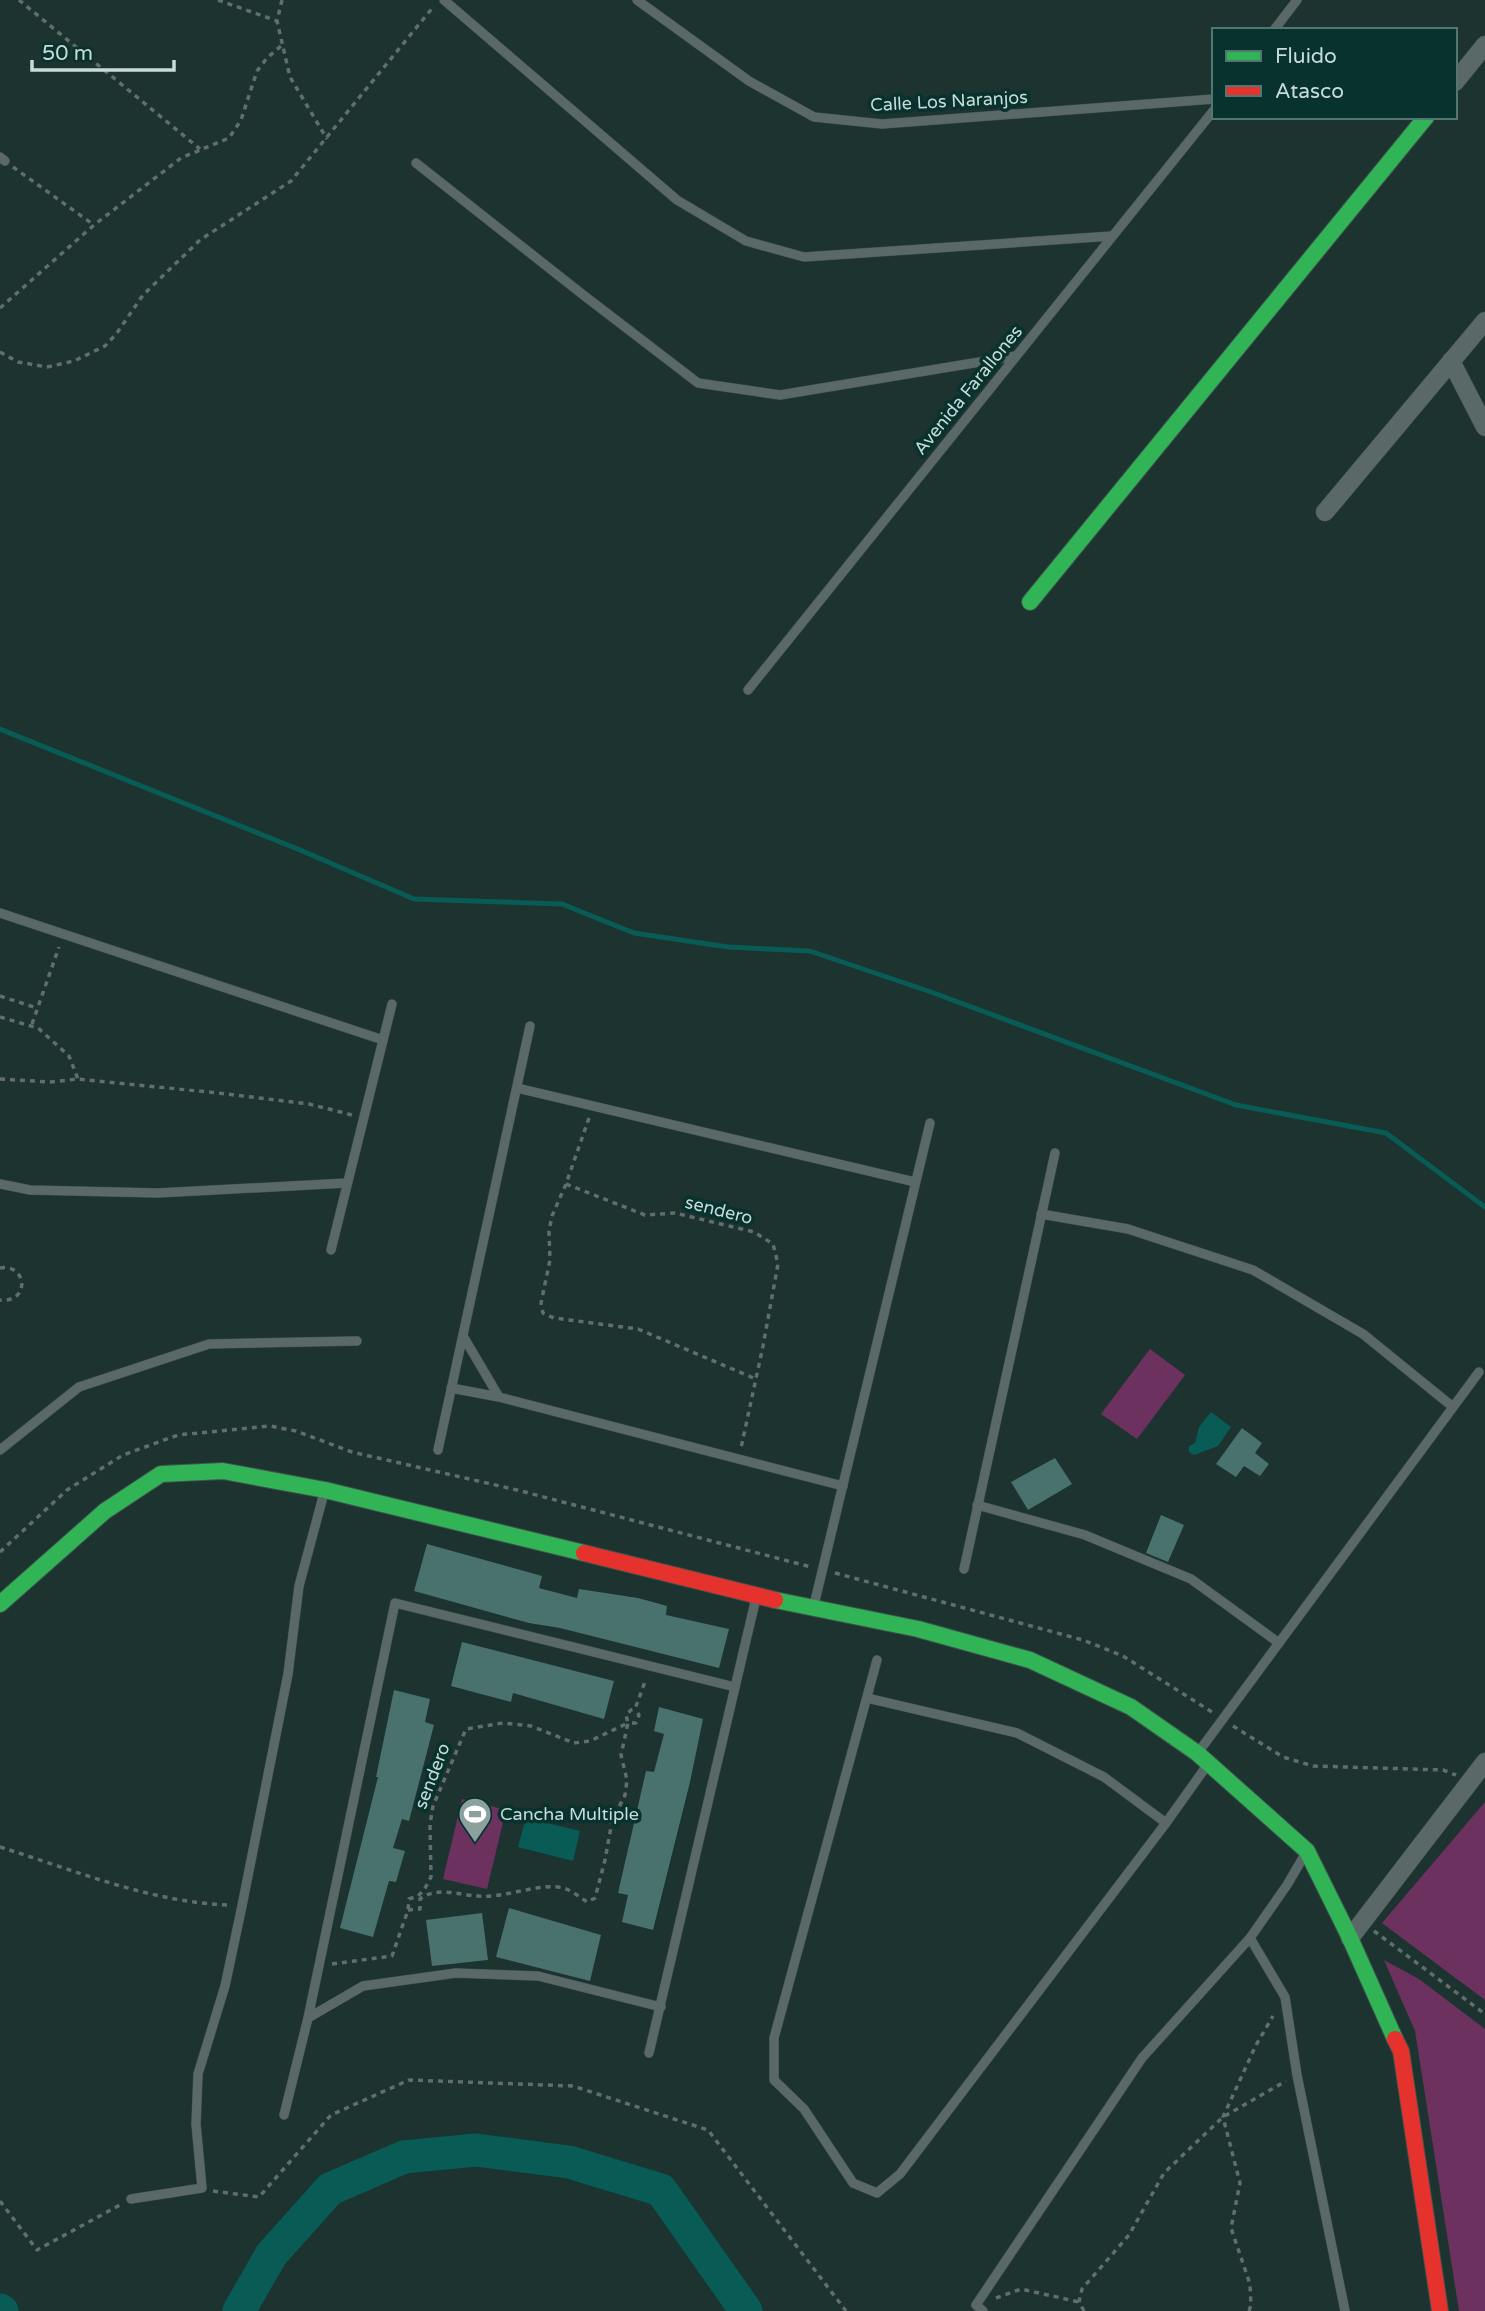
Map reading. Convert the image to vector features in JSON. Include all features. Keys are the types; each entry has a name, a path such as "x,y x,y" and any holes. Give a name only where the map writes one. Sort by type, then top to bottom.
{"street":[{"path":"1457,80 1485,46"},
{"path":"1030,602 1424,119"},
{"path":"1325,512 1485,321"},
{"path":"1451,361 1485,427"},
{"path":"0,1604 105,1511 161,1474 223,1471 325,1490 814,1609 918,1629 1030,1660 1131,1707 1203,1758 1307,1851 1401,2051 1440,2311"},
{"path":"1350,1938 1485,1762"}],"lane":[{"path":"444,0 677,200 746,241 804,257 1112,236"},
{"name":"Calle Los Naranjos","path":"637,0 749,81 814,117 882,124 1212,99"},
{"path":"1276,28 1297,0"},
{"name":"Avenida Farallones","path":"748,690 1212,112"},
{"path":"416,163 698,383 780,395 1016,356"},
{"path":"0,913 383,1040"},
{"path":"331,1250 392,1004"},
{"path":"438,1450 530,1026"},
{"path":"517,1088 915,1182"},
{"path":"814,1609 929,1123"},
{"path":"964,1569 1055,1153"},
{"path":"0,1184 30,1190 158,1193 346,1183"},
{"path":"1041,1214 1128,1229 1253,1270 1363,1334 1453,1407"},
{"path":"463,1336 499,1397"},
{"path":"0,1450 79,1387 209,1344 357,1340"},
{"path":"877,1660 774,2038 774,2080 804,2109 853,2183 877,2193 900,2174 1166,1824 1203,1758 1279,1643 1479,1372"},
{"path":"451,1388 499,1397 843,1486"},
{"path":"131,2199 202,2189 196,2124 198,2074 225,1986 288,1674 299,1586 325,1490"},
{"path":"977,1505 1084,1535 1191,1579 1279,1643"},
{"path":"649,2053 757,1594"},
{"path":"284,2115 308,2018 395,1603 735,1687"},
{"path":"867,1698 1017,1733 1104,1777 1166,1824"},
{"path":"979,2308 1142,2058 1250,1938 1307,1851"},
{"path":"1250,1938 1285,1997 1297,2075 1345,2311"},
{"path":"308,2018 363,1986 456,1973 538,1976 661,2007"}],"path":[{"path":"19,0 200,149"},
{"path":"218,0 276,21"},
{"path":"282,0 276,21 289,77 327,139"},
{"path":"0,352 18,362 47,367 74,361 105,346 143,295 200,240 291,181 438,0"},
{"path":"0,308 94,225 181,158 229,138 242,120 257,71 281,46"},
{"path":"2,159 94,225"},
{"path":"32,1024 64,935"},
{"path":"0,996 37,1008"},
{"path":"0,1017 32,1024 69,1056 78,1079"},
{"path":"0,1079 50,1082 78,1079 309,1104 364,1118"},
{"path":"593,1105 552,1216 549,1231 550,1260 541,1303 542,1313 554,1318 638,1329 756,1379"},
{"name":"sendero","path":"566,1184 645,1215 675,1213 754,1232 773,1244 778,1264 738,1460"},
{"path":"0,1268 16,1270 22,1278 22,1288 17,1296 9,1301 0,1300"},
{"path":"408,1910 420,1909 420,1899 426,1894 446,1891 479,1896 557,1887 567,1888 587,1902 595,1898 612,1821 626,1787 621,1755 628,1723 626,1715 635,1709 650,1667"},
{"path":"628,1723 636,1723 638,1719 639,1715 635,1709"},
{"name":"sendero","path":"319,1966 392,1956 408,1910 409,1899 418,1896 431,1877 430,1824 433,1806 466,1728 503,1723 531,1726 574,1743 590,1741 628,1723"},
{"path":"0,1847 126,1887 203,1905 242,1906"},
{"path":"1362,1922 1485,2014"},
{"path":"1249,2311 1250,2284 1231,2228 1240,2183 1223,2117 1256,2045 1285,1997"},
{"path":"1084,2311 1079,2302 1082,2289 1129,2235 1164,2173 1223,2117 1297,2075"},
{"path":"202,2189 259,2197 331,2115 409,2080 573,2086 708,2130 846,2311"},
{"path":"0,2202 37,2250 131,2199"},
{"path":"979,2308 1021,2289 1079,2302"}],"shaded area":[{"path":"1150,1349 1185,1375 1137,1439 1101,1414"},
{"name":"Cancha Multiple","path":"462,1799 506,1810 487,1889 443,1879"},
{"path":"1485,1802 1485,2000 1382,1923"},
{"path":"1384,1960 1419,1979 1485,2029 1485,2311 1459,2311 1415,2031"}],"water":[{"path":"1211,1412 1231,1427 1218,1446 1194,1455 1189,1452 1189,1446 1195,1443 1199,1427"},
{"path":"526,1818 580,1831 573,1861 518,1847"}],"building":[{"path":"1242,1428 1262,1443 1255,1453 1269,1464 1260,1476 1244,1466 1236,1477 1216,1464"},
{"path":"1055,1458 1072,1484 1028,1510 1011,1482"},
{"path":"1161,1515 1184,1525 1168,1562 1146,1553"},
{"path":"427,1544 542,1576 539,1588 577,1598 579,1589 638,1598 667,1606 666,1615 729,1629 719,1668 560,1628 529,1623 414,1591"},
{"path":"462,1642 614,1681 604,1719 513,1693 511,1702 451,1686"},
{"path":"394,1690 430,1699 425,1722 434,1725 409,1821 402,1819 393,1848 405,1851 396,1882 389,1881 373,1937 340,1928 378,1777"},
{"path":"659,1707 703,1719 653,1930 622,1922 628,1895 618,1893 646,1771 654,1772 664,1734 654,1731"},
{"path":"509,1908 601,1935 590,1981 496,1957"},
{"path":"482,1913 488,1960 432,1966 426,1920"}],"waterway":[{"path":"0,729 414,899 562,904 634,933 728,947 810,951 931,992 1236,1105 1386,1133 1485,1207"},
{"path":"239,2311 271,2255 330,2189 404,2157 476,2150 569,2162 661,2190 746,2311"}],"traffic: fast":[{"path":"1030,602 1424,119"},
{"path":"0,1604 105,1511 161,1474 223,1471 325,1490 584,1553"},
{"path":"775,1600 918,1629 1030,1660 1131,1707 1197,1753 1307,1851 1395,2039"}],"traffic: jam":[{"path":"584,1553 775,1600"},
{"path":"1395,2039 1401,2051 1440,2311"}],"place":[{"name":"Cancha Multiple","path":"475,1844"}]}
